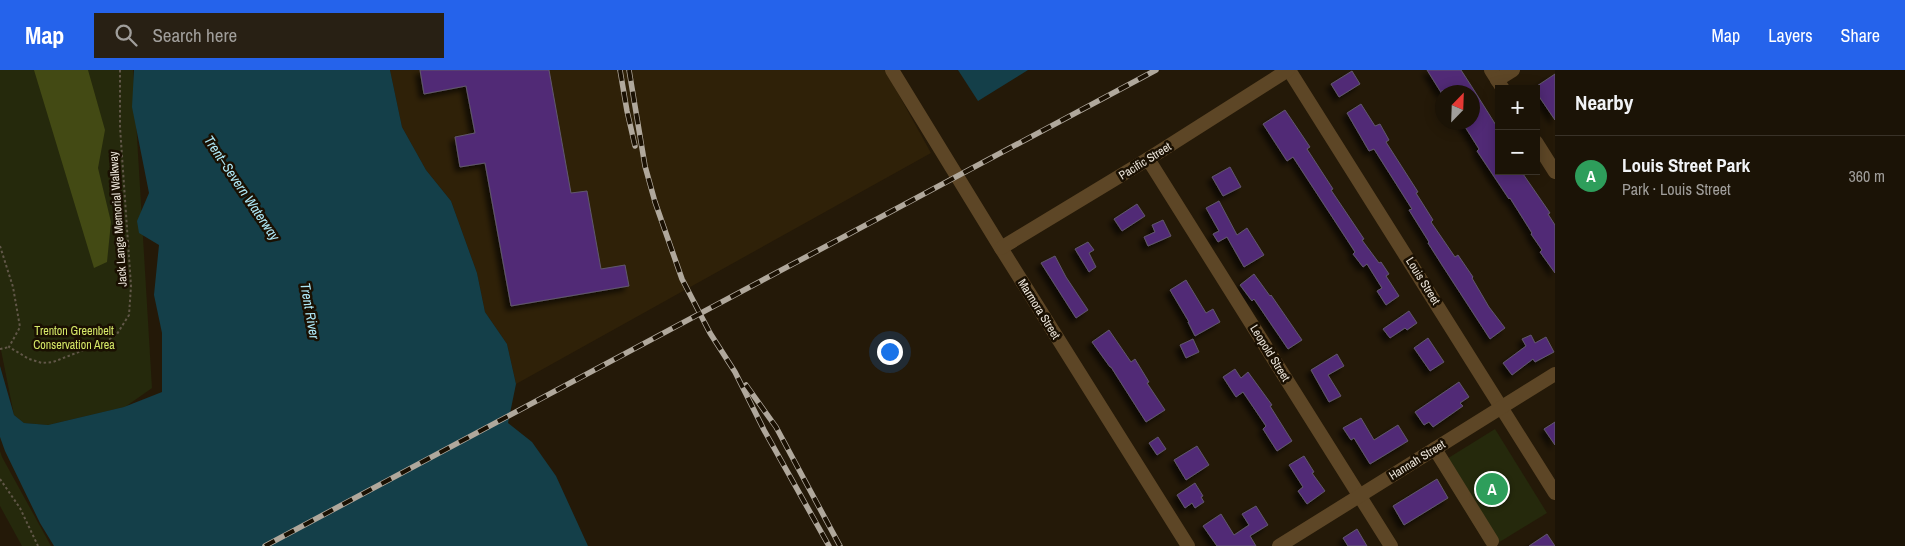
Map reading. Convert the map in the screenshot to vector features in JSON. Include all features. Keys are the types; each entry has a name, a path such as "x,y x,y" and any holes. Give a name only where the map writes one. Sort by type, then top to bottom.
{"street":[{"name":"Marmora Street","path":"892,70 1188,546"},
{"name":"Pacific Street","path":"1001,248 1148,159 1289,70"},
{"name":"Louis Street","path":"1289,70 1555,493"},
{"path":"1497,79 1513,70"},
{"path":"1540,148 1555,172"},
{"name":"Leopold Street","path":"1148,159 1391,546"},
{"name":"Hannah Street","path":"1279,546 1555,374"},
{"path":"1435,449 1492,541"}],"path":[{"name":"Jack Lange Memorial Walkway","path":"9,347 29,359 42,363 52,362 107,342 117,334 129,315 131,286 120,127 120,70"},
{"path":"0,246 13,287 20,327 9,347 1,348"},
{"path":"0,479 20,508 38,546"}],"shaded area":[{"path":"390,70 885,70 931,153 516,384 507,344 485,312 477,273 451,201 426,170 402,127"}],"green space":[{"name":"Trenton Greenbelt Conservation Area","path":"0,70 133,70 152,388 125,407 48,425 24,423 14,415 0,345"},
{"path":"34,70 88,70 105,130 98,168 111,222 107,262 94,268"},
{"path":"1495,429 1547,513 1493,546 1487,546 1437,465"},
{"path":"0,451 51,546 22,546 0,506"}],"water":[{"path":"134,70 390,70 402,127 426,170 451,201 477,273 485,312 507,344 516,384 508,423 532,442 556,476 588,546 54,546 40,523 0,437 0,366 14,415 24,423 48,425 124,407 162,392 162,333 154,295 159,245 139,233 137,221 149,193 132,107"},
{"path":"958,70 1028,70 978,101"}],"building":[{"path":"420,70 549,70 571,193 587,191 601,269 625,265 629,286 511,306 485,163 460,167 455,137 475,133 466,86 424,94"},
{"path":"1427,70 1461,70 1471,85 1436,85"},
{"path":"1352,71 1360,84 1339,97 1331,84"},
{"path":"1555,74 1555,120 1540,98 1538,85"},
{"path":"1480,100 1495,124 1495,175 1524,175 1550,213 1548,214 1555,225 1555,273 1540,252 1542,250 1510,198 1477,151 1479,149 1467,130 1480,130"},
{"path":"1361,104 1375,126 1380,124 1389,140 1386,142 1418,192 1416,193 1433,220 1431,222 1455,257 1458,255 1473,277 1489,307 1505,328 1490,339 1428,243 1409,210 1412,209 1374,149 1369,151 1347,113"},
{"path":"1285,110 1310,147 1307,149 1333,189 1331,190 1364,239 1362,240 1389,274 1386,276 1399,296 1386,305 1377,291 1382,288 1367,264 1363,267 1353,254 1355,252 1293,157 1287,161 1263,124"},
{"path":"1230,167 1241,187 1223,196 1212,177"},
{"path":"1219,201 1237,235 1247,228 1264,255 1244,267 1227,237 1218,242 1213,234 1219,231 1206,208"},
{"path":"1137,204 1145,216 1122,231 1114,219"},
{"path":"1163,220 1171,236 1148,246 1144,237 1155,232 1152,225"},
{"path":"1088,242 1094,250 1089,253 1096,267 1089,272 1075,249"},
{"path":"1055,256 1066,277 1088,310 1076,318 1041,263"},
{"path":"1254,274 1302,340 1288,349 1254,299 1252,301 1240,285"},
{"path":"1186,280 1206,313 1213,309 1220,322 1195,336 1170,290"},
{"path":"1409,311 1417,323 1390,338 1383,329"},
{"path":"1109,330 1131,362 1135,359 1149,382 1147,383 1165,410 1146,422 1111,367 1092,342"},
{"path":"1531,335 1535,343 1546,337 1554,352 1535,362 1533,359 1512,375 1503,363 1526,346 1522,339"},
{"path":"1428,338 1444,362 1430,371 1414,348"},
{"path":"1193,339 1199,352 1186,358 1180,345"},
{"path":"1337,354 1344,366 1328,375 1341,396 1329,402 1311,370"},
{"path":"1235,369 1241,378 1248,372 1272,405 1270,406 1292,441 1277,451 1263,429 1266,426 1243,392 1236,397 1223,377"},
{"path":"1459,382 1469,397 1460,403 1463,406 1433,427 1429,422 1424,425 1415,412"},
{"path":"1361,418 1374,440 1398,425 1408,441 1370,464 1354,438 1351,440 1343,428"},
{"path":"1555,422 1555,445 1544,429"},
{"path":"1158,437 1166,449 1157,455 1149,443"},
{"path":"1197,446 1209,465 1186,480 1174,460"},
{"path":"1304,456 1314,472 1312,473 1325,491 1307,504 1298,491 1303,487 1289,465"},
{"path":"1437,479 1448,498 1404,525 1393,506"},
{"path":"1195,483 1203,496 1201,497 1204,502 1195,508 1192,503 1185,508 1177,495"},
{"path":"1256,506 1268,525 1250,536 1256,546 1217,546 1203,526 1221,514 1234,535 1249,525 1242,514"},
{"path":"1357,529 1367,546 1348,546 1343,538"},
{"path":"1547,534 1555,546 1529,546"}],"railway":[{"path":"620,70 635,146"},
{"path":"629,70 645,166 655,202 682,279 710,333 735,372 764,430 829,546"},
{"path":"265,546 1156,70"},
{"path":"746,385 776,427 840,546"}],"place":[{"name":"Louis Street Park","path":"1492,489"}],"water label":[{"name":"Trent–Severn Waterway","path":"242,188"},
{"name":"Trent River","path":"310,311"}]}
